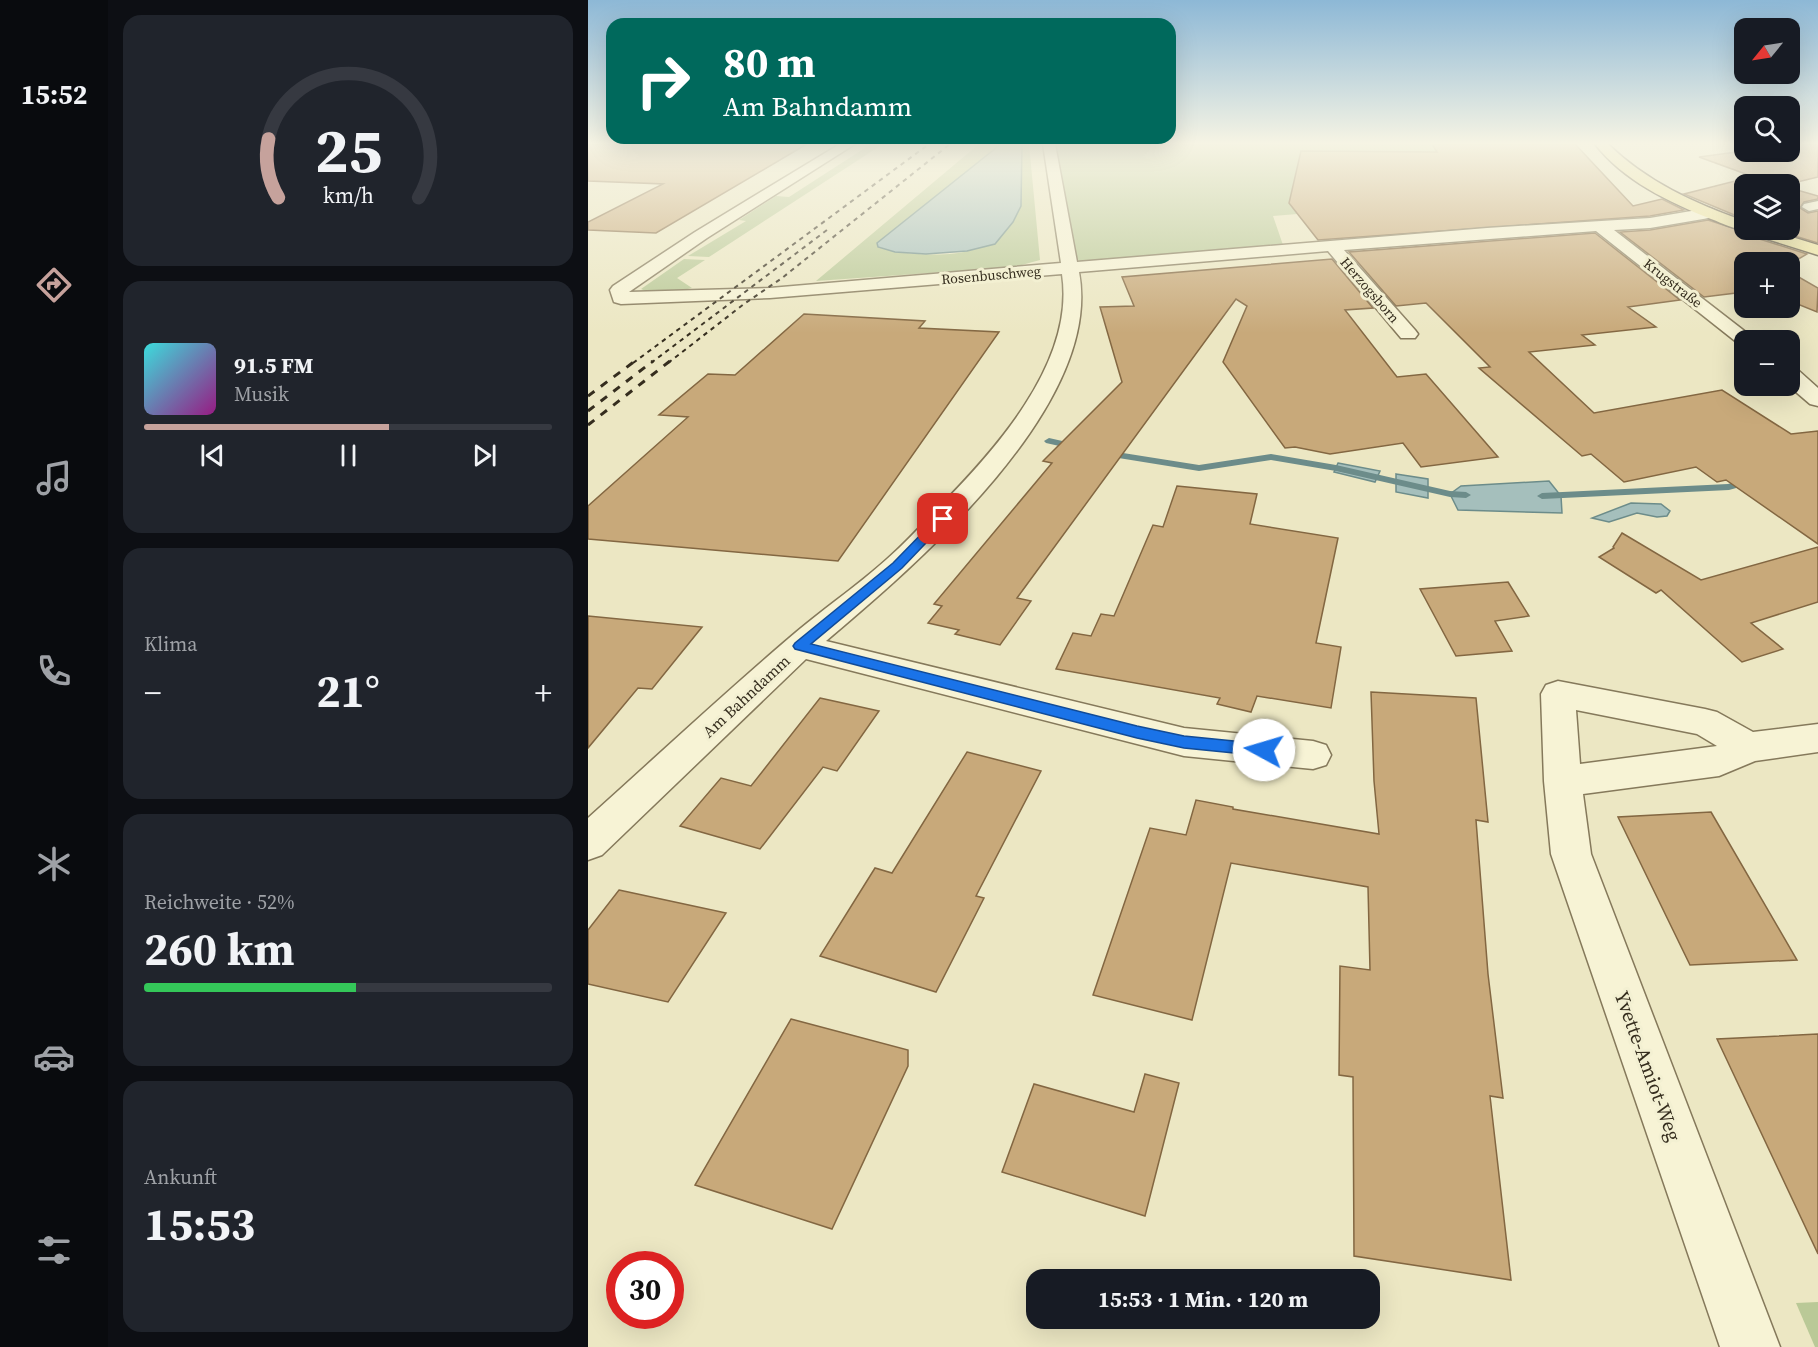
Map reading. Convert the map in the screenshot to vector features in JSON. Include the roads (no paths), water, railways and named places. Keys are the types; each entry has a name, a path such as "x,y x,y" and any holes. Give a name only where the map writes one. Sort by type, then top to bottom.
{"main road":[{"path":"1693,207 1734,222"},
{"path":"1786,240 1818,250"}],"street":[{"name":"Rosenbuschweg","path":"748,207 619,290 621,298 770,293 1640,223 1709,213"},
{"name":"Am Bahndamm","path":"588,843 800,646 898,565 988,472 1030,413 1058,363 1071,318 1073,286 1060,207"},
{"name":"Rosenbuschweg","path":"1640,223 1659,209 1668,207"},
{"name":"Krugstraße","path":"1599,226 1734,331"},
{"name":"Herzogsborn","path":"1332,246 1408,334"},
{"path":"1800,384 1818,399"},
{"path":"800,646 1184,742 1313,755"},
{"name":"Yvette-Amiot-Weg","path":"1749,747 1705,722 1558,694 1563,781 1571,854 1750,1347"},
{"path":"1563,781 1719,761 1749,747 1818,738"}],"water":[{"path":"922,207 1021,207 1013,222 995,244 967,251 926,254 895,252 878,247 877,243"},
{"path":"1338,463 1380,471 1375,482 1334,472"},
{"path":"1396,474 1428,479 1428,498 1396,492"},
{"path":"1549,481 1561,496 1562,513 1458,510 1450,494 1461,486"},
{"path":"1631,503 1661,504 1670,511 1667,516 1657,517 1637,513 1609,522 1592,518"}],"waterway":[{"path":"1049,441 1077,447"},
{"path":"1104,453 1199,468 1271,457 1336,468 1450,494 1466,495"},
{"path":"1542,496 1729,487 1750,481"}],"railway":[{"path":"633,363 844,207"},
{"path":"668,363 744,304 782,278 871,207"},
{"path":"651,363 827,230"},
{"path":"588,396 635,361"},
{"path":"588,411 653,361"},
{"path":"588,425 670,361"}]}
